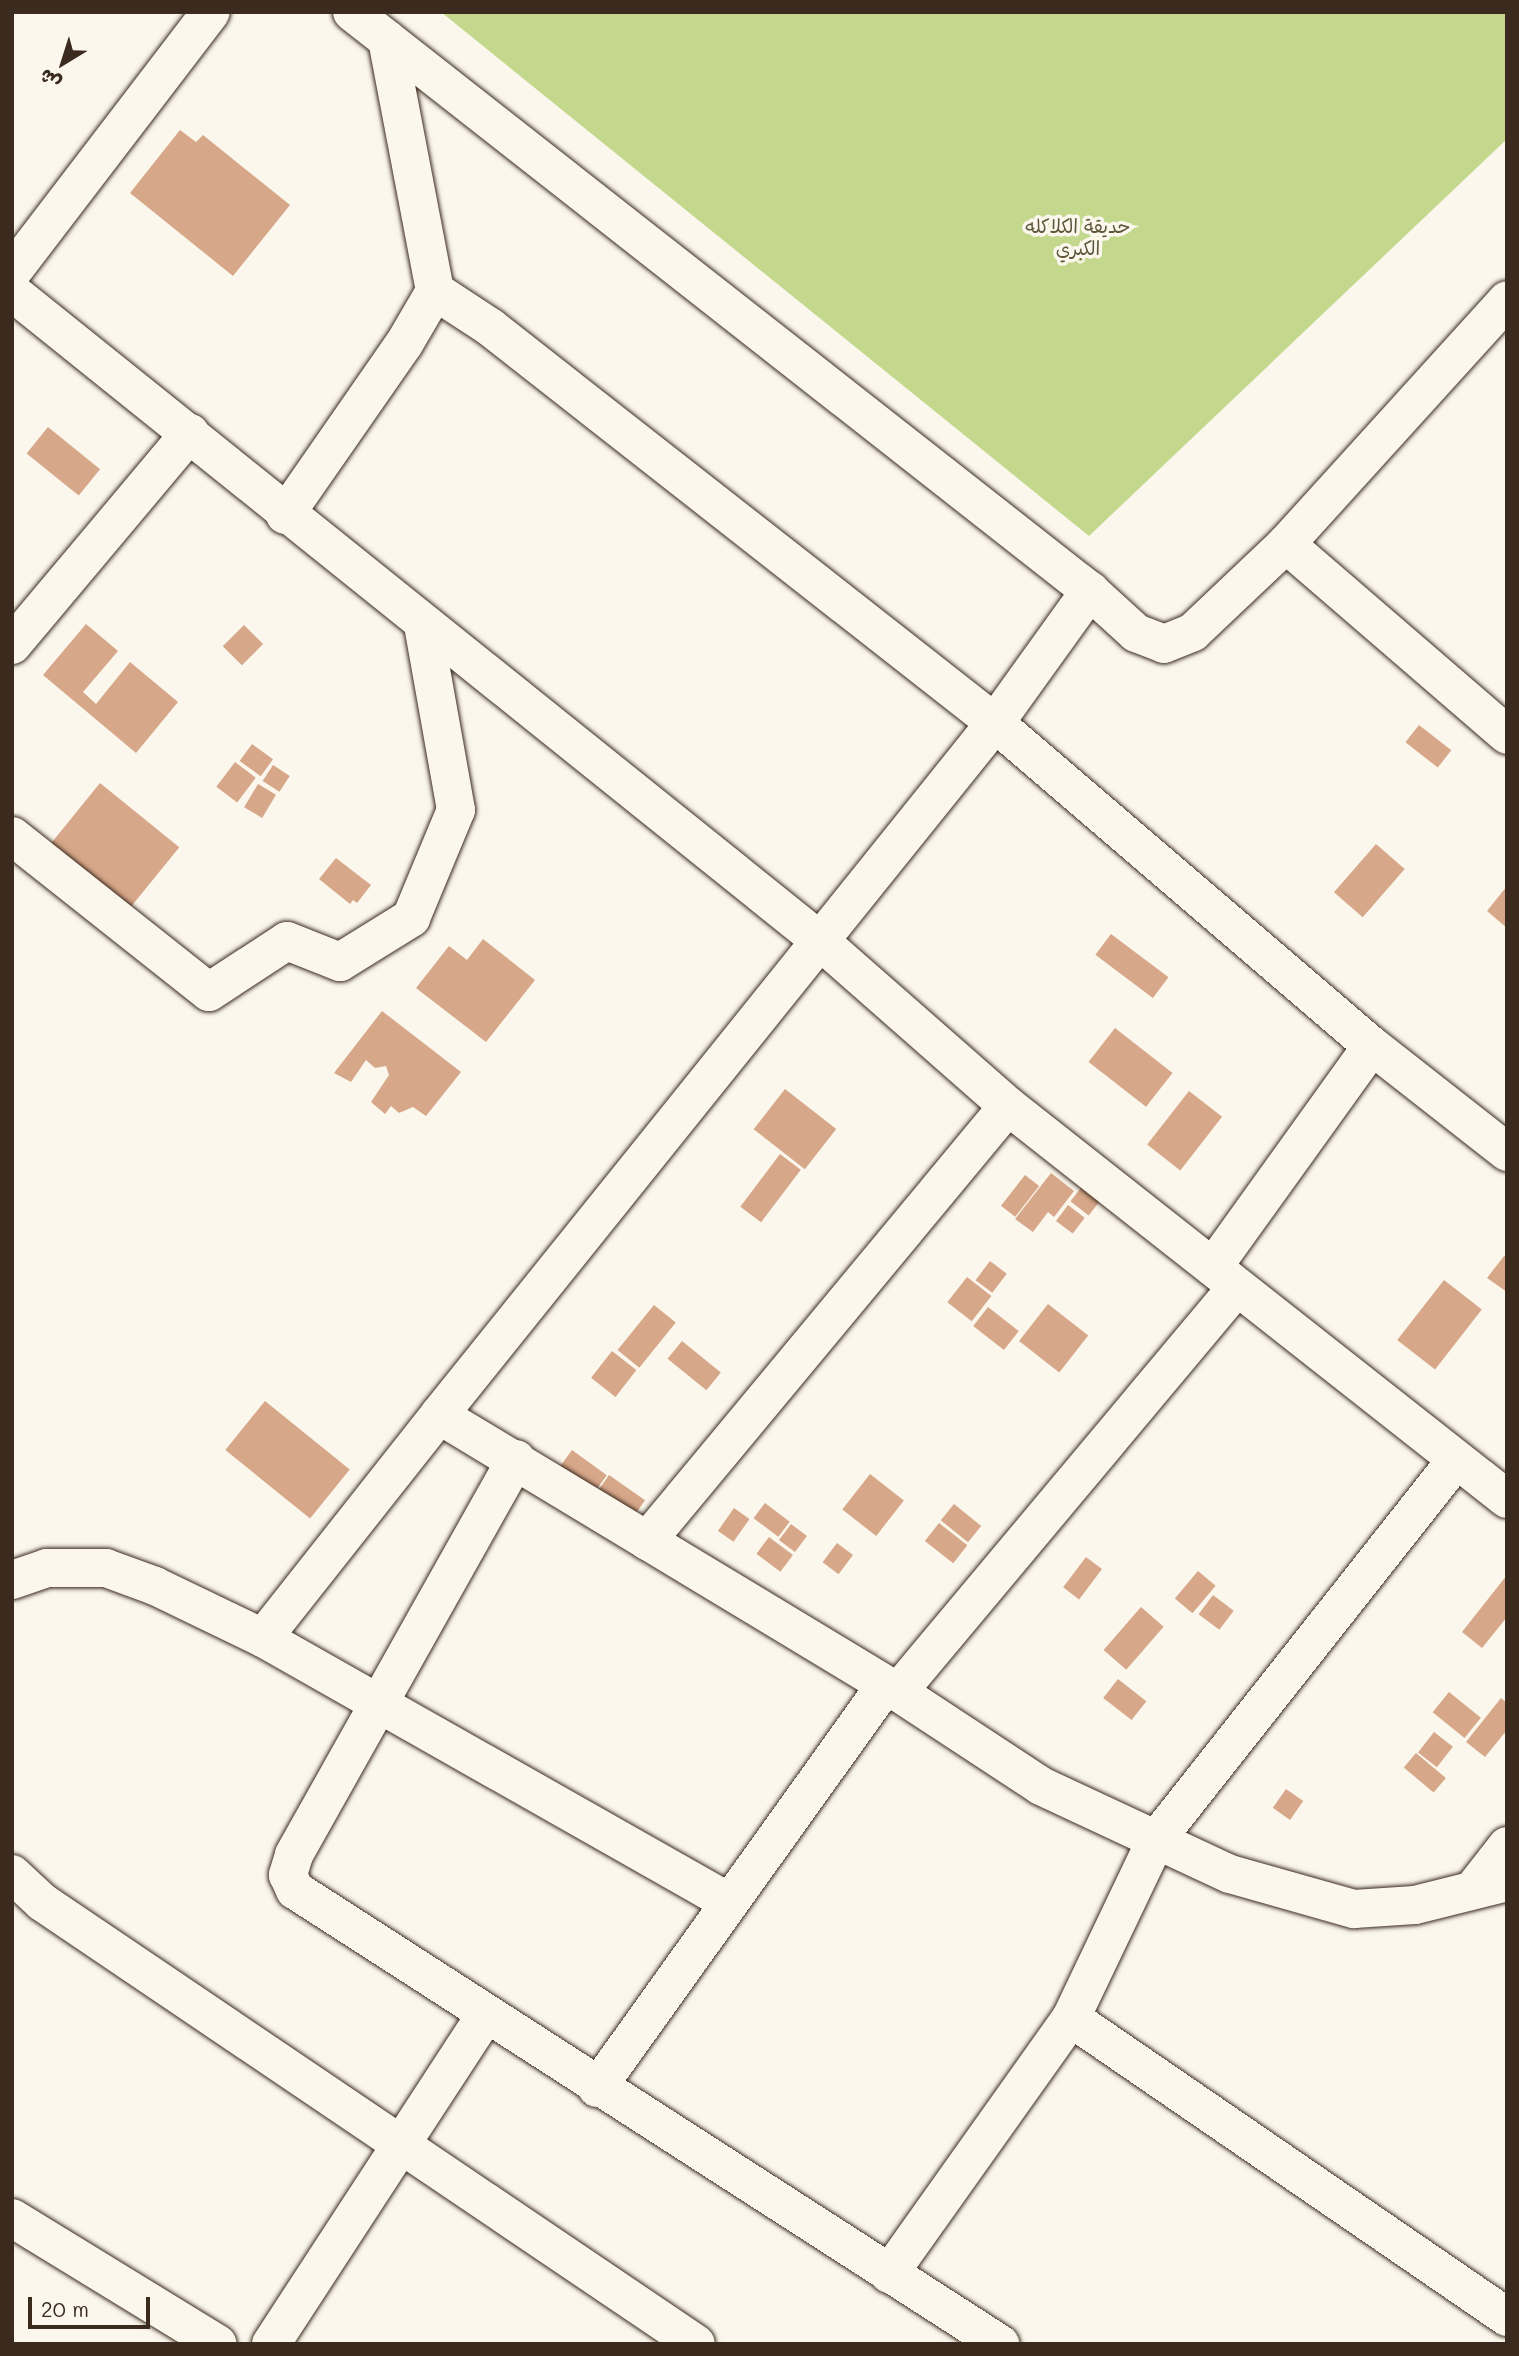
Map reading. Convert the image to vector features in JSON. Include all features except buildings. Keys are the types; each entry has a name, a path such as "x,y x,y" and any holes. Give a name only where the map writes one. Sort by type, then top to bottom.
{"street":[{"path":"12,272 211,12"},
{"path":"352,12 1090,591 1136,633 1164,644 1193,632 1286,544 1500,319"},
{"path":"285,514 404,344 435,291 387,40"},
{"path":"435,291 490,327 995,723 1371,1046 1507,1152"},
{"path":"12,292 190,433 423,625 819,940 1008,1106 1507,1499"},
{"path":"12,645 190,433"},
{"path":"1286,544 1507,735"},
{"path":"263,1638 995,723 1090,591"},
{"path":"12,835 209,992 287,941 340,962 411,918 456,810 423,625"},
{"path":"597,2088 727,1901 891,1690 1224,1277 1371,1046"},
{"path":"647,1541 1008,1106"},
{"path":"439,1415 516,1459 891,1690 1041,1786 1230,1874 1354,1909 1415,1905 1491,1884 1507,1846"},
{"path":"516,1459 294,1855 288,1875 295,1890 597,2088 1000,2344"},
{"path":"889,2274 1071,2018 1156,1840 1456,1460"},
{"path":"12,1580 47,1568 106,1568 155,1586 263,1638 379,1707 727,1901"},
{"path":"12,1874 42,1902 696,2344"},
{"path":"271,2344 399,2143 486,2014"},
{"path":"1071,2018 1507,2317"},
{"path":"12,2218 218,2344"}],"green space":[{"name":"حديقة الكلاكله الكبري","path":"441,12 1507,12 1507,139 1089,536"}]}
